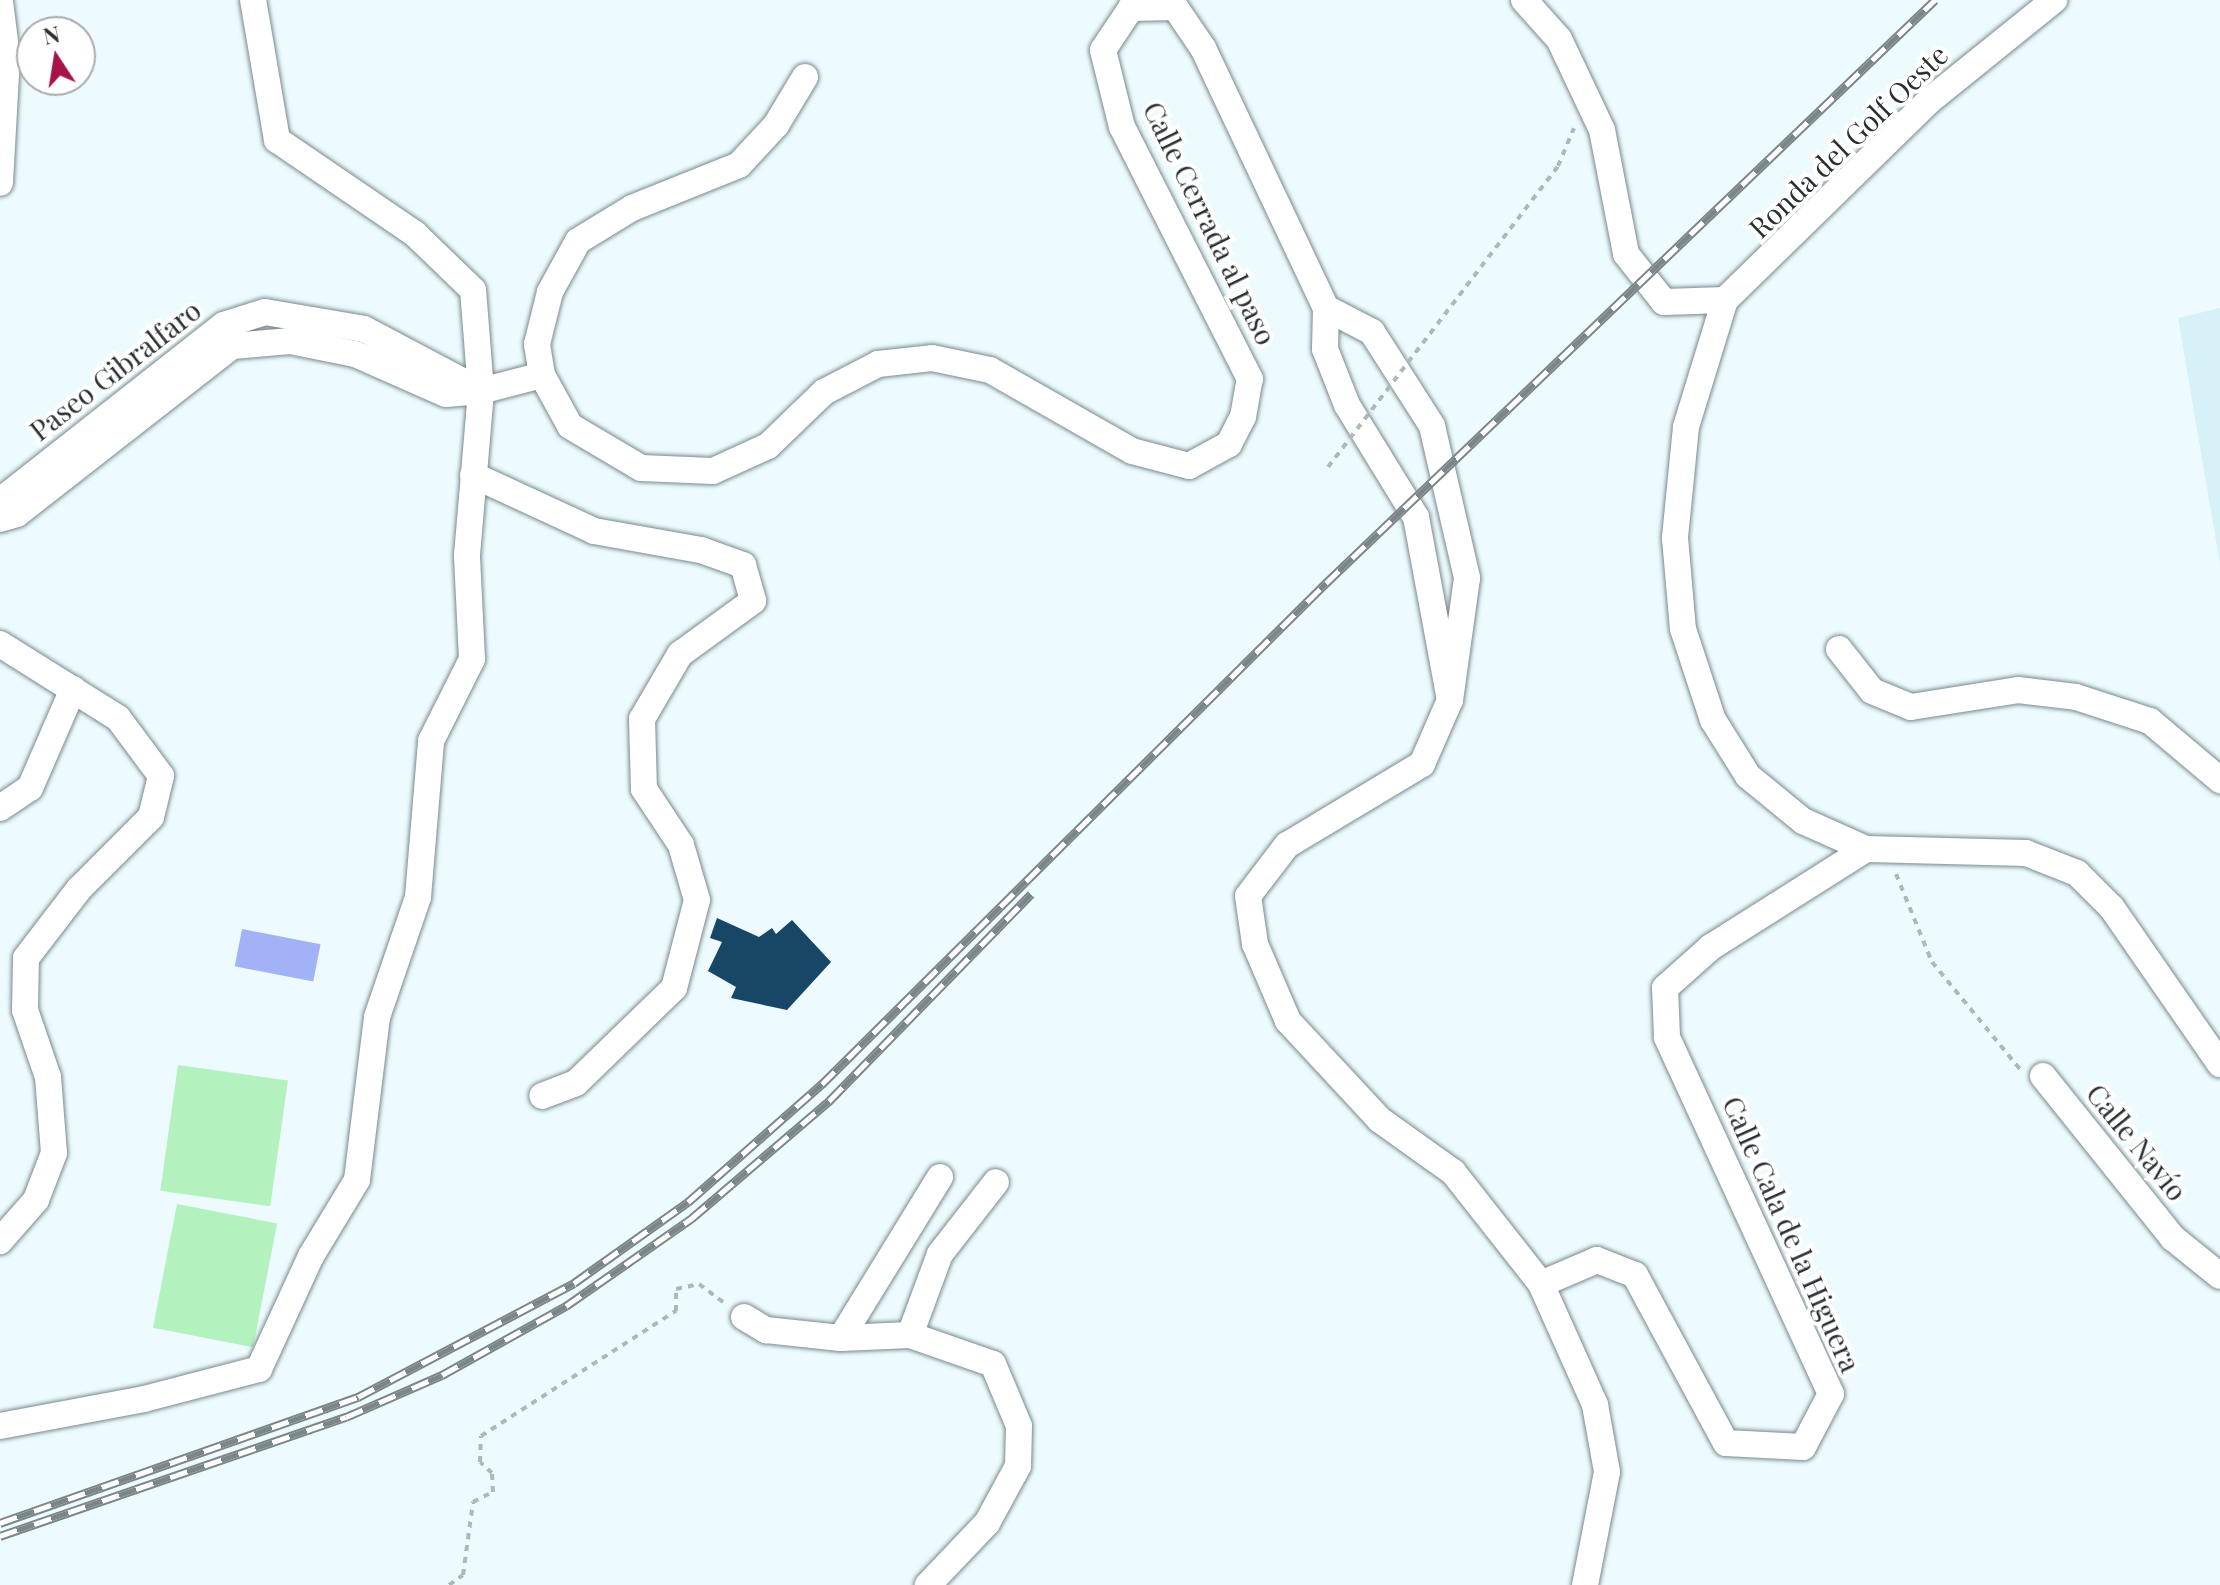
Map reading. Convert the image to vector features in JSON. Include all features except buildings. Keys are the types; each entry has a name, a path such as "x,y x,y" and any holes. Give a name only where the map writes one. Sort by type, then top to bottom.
{"street":[{"path":"0,1426 144,1399 259,1369 311,1256 357,1180 377,1017 418,897 431,741 472,659 467,555 481,391 473,290 415,234 277,140 253,0"},
{"path":"1524,0 1559,39 1602,130 1626,254 1664,302 1725,300 1686,427 1675,538 1683,629 1713,720 1748,776 1803,821 1866,849 2026,853 2077,873 2112,908 2220,1064"},
{"name":"Ronda del Golf Oeste","path":"1725,300 1929,101 2054,0"},
{"path":"0,2 7,57 0,183"},
{"name":"Calle Cerrada al paso","path":"542,375 570,426 641,468 713,471 768,446 824,392 878,364 932,358 990,370 1132,451 1189,466 1229,444 1243,417 1250,379 1122,127 1103,50 1131,8 1175,7 1203,48 1326,308 1325,349 1347,405 1420,529 1450,700"},
{"path":"481,391 542,375 537,344 550,292 578,241 632,208 739,165 776,125 805,77"},
{"path":"1326,308 1372,332 1432,426 1467,578 1450,700 1422,764 1287,845 1248,896 1255,944 1288,1021 1380,1120 1453,1172 1541,1284 1595,1405 1607,1472 1585,1585"},
{"name":"Paseo Gibralfaro","path":"0,501 224,325 265,312 364,329 481,391"},
{"name":"Paseo Gibralfaro","path":"0,519 17,514 232,346 290,341 355,354 446,394 481,391"},
{"path":"473,475 594,531 701,550 743,565 753,601 680,654 642,719 644,789 681,845 697,900 674,988 576,1083 542,1096"},
{"path":"0,644 118,718 161,776 151,817 79,889 26,958 25,1010 48,1077 54,1153 36,1200 0,1241"},
{"path":"1839,649 1872,691 1911,707 2018,690 2076,697 2150,721 2220,780"},
{"path":"0,808 30,788 73,689"},
{"name":"Calle Cala de la Higuera","path":"1541,1284 1597,1260 1635,1275 1726,1443 1803,1447 1831,1394 1667,1037 1665,988 1711,947 1866,849"},
{"name":"Calle Navío","path":"2043,1076 2173,1238 2220,1276"},
{"path":"841,1338 940,1177"},
{"path":"910,1335 940,1254 996,1182"},
{"path":"744,1317 766,1330 841,1338 910,1335 993,1364 1019,1426 1018,1466 987,1523 928,1585"}],"path":[{"path":"1328,467 1558,166 1574,128"},
{"path":"1897,852 1896,877 1932,962 2013,1066 2043,1076"},
{"path":"449,1585 463,1575 473,1502 493,1492 492,1473 480,1462 481,1436 676,1311 676,1289 699,1284 744,1317"}],"shaded area":[{"path":"2220,308 2220,564 2178,318"}],"green space":[{"path":"178,1065 288,1080 270,1206 160,1191"},
{"path":"177,1204 277,1223 253,1347 153,1328"}],"water":[{"path":"242,929 321,944 313,982 235,966"}],"railway":[{"path":"0,1523 358,1397 574,1283 688,1202 822,1084 1326,583 1935,0"},
{"path":"0,1536 346,1417 442,1375 566,1306 692,1218 830,1100 1031,894"}]}
